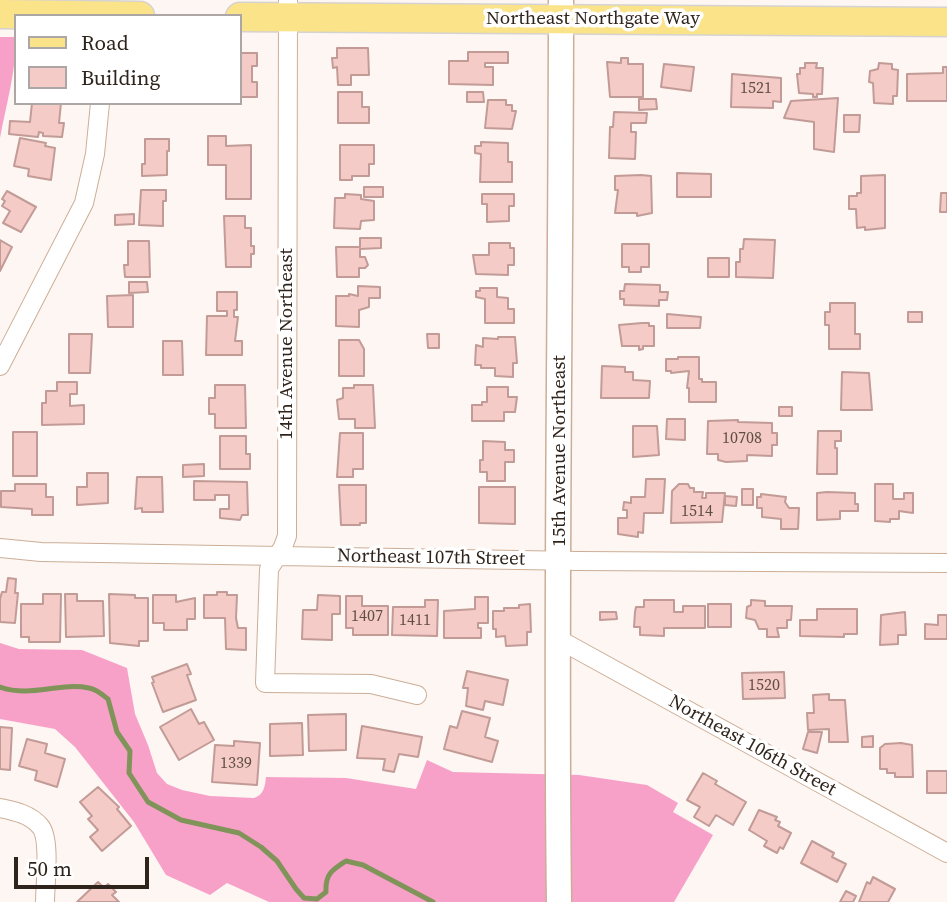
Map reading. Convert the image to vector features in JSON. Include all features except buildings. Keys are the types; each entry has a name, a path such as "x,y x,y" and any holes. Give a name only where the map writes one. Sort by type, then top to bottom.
{"main road":[{"name":"Northeast Northgate Way","path":"242,17 288,9 561,9 947,22"}],"street":[{"name":"14th Avenue Northeast","path":"288,9 287,519 286,536 269,569 265,682 371,684 417,695"},
{"name":"15th Avenue Northeast","path":"559,902 561,9"},
{"path":"0,366 84,203 93,170 100,105"},
{"name":"Northeast 107th Street","path":"0,548 41,552 559,561 947,564"},
{"name":"Northeast 106th Street","path":"558,639 947,853"},
{"path":"0,808 19,813 43,828 46,838 45,902"}],"shaded area":[{"path":"0,37 14,37 13,76 0,138"},
{"path":"0,643 19,649 82,650 127,668 135,714 157,773 167,784 182,790 210,796 254,798 262,792 266,777 346,778 416,789 427,760 453,772 579,775 647,785 678,803 673,812 713,835 674,902 269,902 227,883 210,895 166,875 134,822 75,747 55,729 0,719"}],"waterway":[{"path":"0,687 23,691 78,687 102,694 108,699 117,732 130,751 129,773 148,802 181,820 239,833 277,861 304,898 317,899 326,892 330,873 346,861 363,865 433,902"}]}
